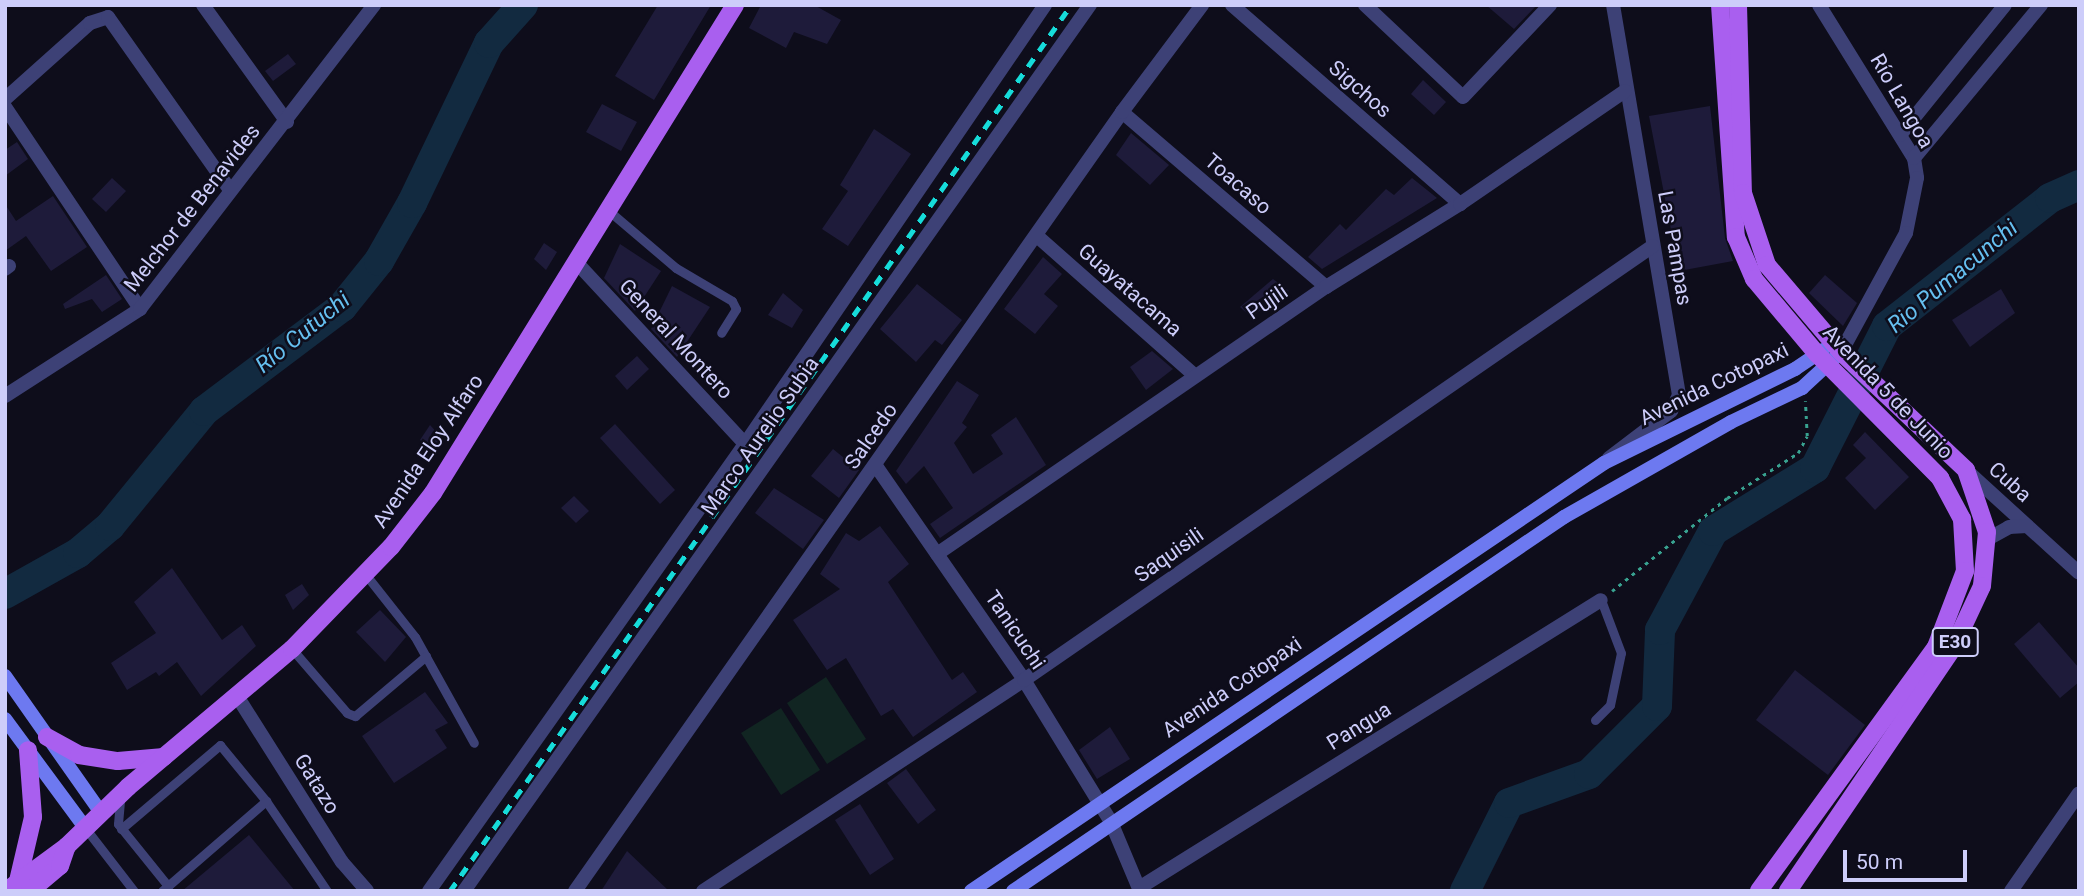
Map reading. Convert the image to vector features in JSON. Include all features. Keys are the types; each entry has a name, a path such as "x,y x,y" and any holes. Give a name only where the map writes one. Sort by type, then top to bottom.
{"main road":[{"name":"Avenida Eloy Alfaro","path":"18,887 86,829 128,787 292,649 366,575 433,493 735,5"},
{"name":"Avenida 5 de Junio","path":"1720,5 1736,237 1754,279 1836,355 1882,387 1966,470 1978,496 1986,540 1982,586 1953,648 1890,724 1856,758 1759,891"},
{"name":"Avenida 5 de Junio","path":"1738,5 1743,193 1767,265 1836,355 1867,402 1940,478 1962,519 1965,571 1937,647 1788,891"},
{"name":"Avenida Cotopaxi","path":"1013,891 1564,517 1731,422 1802,388 1836,355"},
{"name":"Avenida Cotopaxi","path":"971,891 1098,802 1604,463 1836,355"},
{"path":"5,676 102,814"},
{"path":"8,723 86,829"},
{"path":"47,737 79,755 118,761 164,757"},
{"path":"18,887 33,817 28,750"},
{"path":"1770,891 1847,783 1856,758"}],"street":[{"path":"203,5 287,122"},
{"name":"Melchor de Benavides","path":"5,396 140,309 230,190 287,122 374,5"},
{"name":"Marco Aurelio Subia","path":"429,891 745,444 1045,5"},
{"name":"Marco Aurelio Subia","path":"464,891 1090,5"},
{"name":"Salcedo","path":"575,891 876,466 1122,112 1202,5"},
{"name":"Sigchos","path":"1232,5 1460,204"},
{"path":"1365,5 1463,97 1550,5"},
{"name":"Las Pampas","path":"1604,463 1677,403 1613,5"},
{"name":"Río Langoa","path":"1819,5 1914,158 1917,178 1906,233 1836,355"},
{"path":"1900,135 2005,5"},
{"path":"1914,158 2041,5"},
{"path":"5,99 90,23 103,17 113,20 230,190"},
{"name":"Pujili","path":"937,554 1195,376 1326,288 1460,204 1625,91"},
{"path":"5,107 140,309"},
{"name":"Toacaso","path":"1122,112 1326,288"},
{"name":"Guayatacama","path":"1037,236 1195,376"},
{"name":"Saquisili","path":"703,891 1024,680 1653,246"},
{"name":"General Montero","path":"577,263 745,444"},
{"name":"Tanicuchi","path":"876,466 1024,680 1111,822"},
{"name":"Cuba","path":"1966,470 2079,573"},
{"name":"Cuba","path":"1986,540 2009,527 2027,526"},
{"name":"Pangua","path":"1111,822 1139,889 1601,600"},
{"name":"Gatazo","path":"237,696 342,862 367,891"},
{"path":"2011,891 2079,793"}],"lane":[{"path":"608,211 676,268 732,301 736,309 721,333"},
{"path":"366,575 426,656 474,743"},
{"path":"1595,720 1610,705 1621,653 1601,600"},
{"path":"292,649 346,713 355,716 426,656"},
{"path":"121,829 220,744 266,801 327,891"},
{"path":"128,787 116,815 121,829 165,888 266,801"},
{"path":"86,829 134,891"}],"path":[{"path":"1601,600 1677,534 1798,453 1809,420 1802,388"}],"green space":[{"path":"826,677 866,739 827,764 787,703"},
{"path":"781,708 820,770 781,795 741,733"}],"building":[{"path":"658,5 711,5 654,100 615,76"},
{"path":"761,5 814,5 841,20 827,44 794,32 786,48 749,28"},
{"path":"1486,5 1537,5 1514,29"},
{"path":"288,54 296,64 273,81 265,71"},
{"path":"1423,80 1446,102 1434,115 1411,94"},
{"path":"602,104 637,122 621,151 586,132"},
{"path":"1710,106 1725,238 1733,261 1679,271 1649,116"},
{"path":"874,129 911,154 848,246 822,229 848,191 840,185"},
{"path":"1131,133 1169,165 1150,185 1116,155"},
{"path":"17,142 28,159 5,176 5,150"},
{"path":"112,178 126,191 106,212 92,199"},
{"path":"1412,178 1437,198 1322,269 1308,257 1340,224 1346,230 1386,189 1394,195"},
{"path":"53,196 87,247 51,271 26,236 5,251 5,204 16,221"},
{"path":"544,243 557,252 546,270 534,259"},
{"path":"620,244 661,271 635,311 604,278"},
{"path":"1043,257 1062,274 1044,294 1058,306 1035,334 1004,309"},
{"path":"106,275 122,299 102,312 92,299 65,309 63,304"},
{"path":"1825,275 1857,303 1843,326 1809,293"},
{"path":"1273,279 1289,291 1251,317 1240,307"},
{"path":"917,284 962,320 942,345 935,340 916,362 880,329"},
{"path":"672,286 710,307 677,357 651,329"},
{"path":"2001,289 2015,313 1970,347 1952,320"},
{"path":"783,293 803,310 792,328 768,315"},
{"path":"1152,351 1173,369 1146,390 1130,367"},
{"path":"637,356 649,369 627,390 615,376"},
{"path":"957,381 979,395 962,423 967,427 954,443 973,474 1003,454 991,435 1016,417 1046,465 940,538 930,524 953,508 924,466 906,484 896,471"},
{"path":"615,424 675,490 660,504 600,438"},
{"path":"430,425 441,437 432,451 420,440"},
{"path":"1865,432 1909,477 1875,510 1845,478 1866,458 1853,445"},
{"path":"833,449 859,470 839,498 811,476"},
{"path":"774,488 824,520 803,549 755,513"},
{"path":"574,496 589,511 576,523 561,508"},
{"path":"880,526 909,564 888,582 952,680 963,672 977,692 913,737 893,709 881,716 846,658 827,670 793,620 840,589 820,574 846,533 859,541"},
{"path":"172,568 222,640 242,625 256,646 201,696 177,662 159,676 156,672 127,690 111,663 156,633 134,602"},
{"path":"302,584 309,595 293,610 285,595"},
{"path":"380,610 406,637 385,662 356,632"},
{"path":"2039,622 2079,668 2079,682 2060,698 2014,644"},
{"path":"1795,670 1865,725 1828,775 1756,720"},
{"path":"425,692 448,723 435,730 447,748 394,783 362,736"},
{"path":"1110,727 1130,759 1097,779 1079,750"},
{"path":"906,769 936,810 918,824 887,783"},
{"path":"860,804 894,859 870,875 835,820"},
{"path":"249,835 295,891 182,891"},
{"path":"627,851 669,891 601,891"}],"waterway":[{"name":"Río Cutuchi","path":"5,594 78,553 110,526 204,411 342,307 379,261 412,203 489,43 523,5"},
{"name":"Rio Pumacunchi","path":"1465,891 1509,803 1589,774 1657,706 1660,630 1713,531 1815,468 1887,326 2050,198 2079,185"}],"railway":[{"path":"450,891 1071,5"}]}
